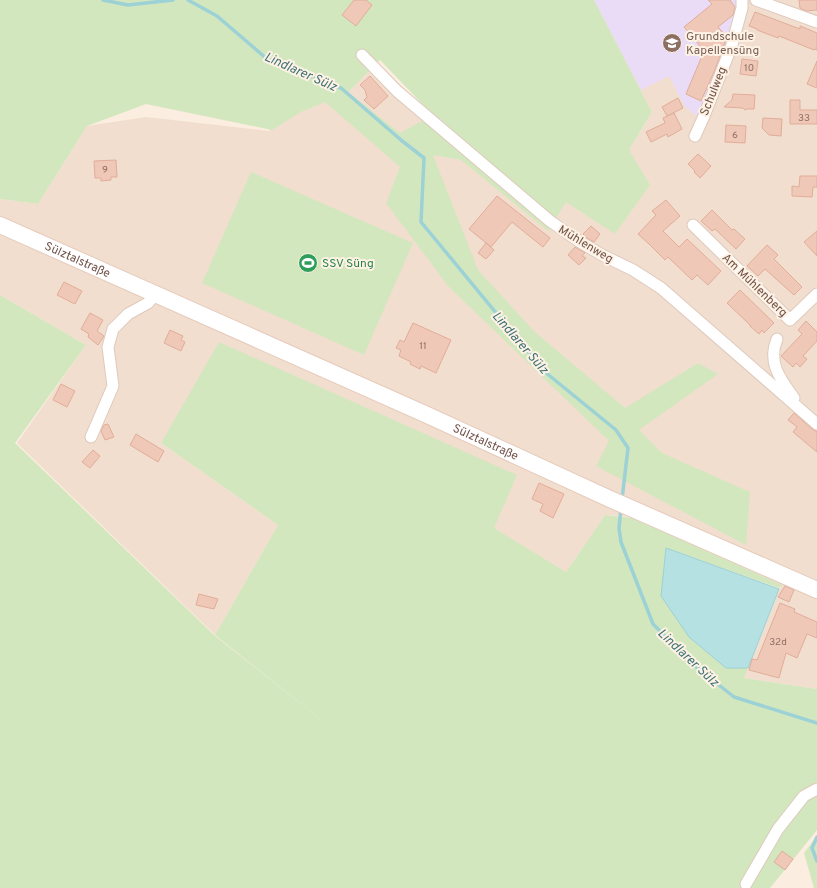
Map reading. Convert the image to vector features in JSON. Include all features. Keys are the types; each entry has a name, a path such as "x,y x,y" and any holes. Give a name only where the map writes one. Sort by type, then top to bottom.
{"main road":[{"name":"Sülztalstraße","path":"0,226 425,414 610,499 817,590"}],"street":[{"name":"Schulweg","path":"695,136 732,45 742,8 742,0"},
{"path":"756,0 817,22"},
{"name":"Mühlenweg","path":"362,55 397,91 550,221 580,242 633,270 661,288 817,424"},
{"name":"Am Mühlenberg","path":"693,225 790,320 817,294"},
{"path":"91,437 113,386 108,347 113,329 128,314 148,303 155,294"},
{"path":"777,339 774,351 775,366 779,376 795,399 796,406"},
{"path":"746,884 778,829 804,796 817,789"}],"shaded area":[{"path":"594,0 817,0 817,689 744,678 781,585 634,517 605,515 566,572 493,528 517,475 161,443 278,525 215,635 17,443 86,345 0,295 0,199 38,204 87,126 146,117 269,131 367,55 433,115 629,150 652,112"},
{"name":"Grundschule Kapellensüng","path":"594,0 739,0 740,10 699,118 685,107 669,76 641,90"}],"green space":[{"path":"0,0 594,0 652,112 629,150 650,185 615,234 566,202 548,231 461,160 433,155 478,270 535,332 625,408 698,363 718,374 639,430 662,453 750,492 746,545 596,466 609,441 448,286 386,203 400,167 325,102 301,112 272,130 146,104 87,126 38,204 0,199","holes":["380,60 433,115 400,133 348,92"]},
{"name":"SSV Süng","path":"251,172 413,243 364,355 202,283"},
{"path":"0,295 86,345 15,443 214,635 338,733 215,635 278,525 161,443 219,342 517,475 494,528 566,572 605,515 634,518 782,585 779,588 666,548 726,668 748,668 744,678 817,689 817,830 770,888 0,888"},
{"path":"817,836 817,888 814,888 804,853"}],"water":[{"path":"666,548 779,589 748,668 726,668 689,637 661,596"}],"building":[{"path":"354,0 366,0 372,5 356,26 342,15"},
{"path":"708,0 730,0 735,7 733,15 718,27 727,37 701,101 686,94 704,51 684,27 712,4"},
{"path":"799,0 817,0 817,10 806,11 800,8"},
{"path":"755,12 800,29 800,26 817,33 817,50 779,36 778,38 749,26"},
{"path":"742,59 758,61 756,76 740,74"},
{"path":"817,61 817,88 807,84"},
{"path":"370,76 388,96 374,109 364,100 367,97 365,90 360,85"},
{"path":"733,94 755,95 754,109 745,110 743,108 724,107 732,100"},
{"path":"678,98 683,108 667,116 662,107"},
{"path":"790,100 800,100 800,110 817,110 817,124 790,124"},
{"path":"674,113 682,129 668,137 667,134 651,142 646,132 665,123 663,118"},
{"path":"763,118 782,119 781,136 769,135 762,128"},
{"path":"726,125 746,126 745,143 725,142"},
{"path":"698,154 711,166 700,178 688,164"},
{"path":"116,160 117,177 111,177 111,180 101,181 101,178 95,178 94,161"},
{"path":"800,176 817,176 817,187 813,187 812,197 792,196 792,186 799,187"},
{"path":"497,196 550,238 543,247 512,222 491,247 469,229"},
{"path":"666,200 680,216 663,231 679,247 687,239 721,271 708,285 697,275 692,280 668,257 665,260 638,234 656,215 652,211"},
{"path":"712,210 732,230 734,229 745,239 736,249 715,229 712,231 701,221"},
{"path":"591,226 600,234 594,242 583,234"},
{"path":"817,231 817,256 804,242"},
{"path":"486,243 494,250 486,259 478,253"},
{"path":"767,245 778,255 774,259 802,287 794,295 765,269 758,276 747,266"},
{"path":"575,247 585,253 582,256 586,258 579,265 568,255"},
{"path":"64,282 82,291 75,304 57,295"},
{"path":"740,290 774,323 764,333 762,330 759,334 727,303"},
{"path":"90,313 103,320 97,331 104,336 98,345 88,337 89,334 81,329"},
{"path":"806,321 817,332 817,341 803,356 807,359 800,367 796,363 793,367 781,356 802,334 798,330"},
{"path":"413,323 451,340 436,373 421,366 420,369 410,364 411,362 399,356 401,350 396,348 400,340 404,342"},
{"path":"170,330 183,336 181,340 185,342 181,351 164,343"},
{"path":"61,384 75,391 67,407 53,400"},
{"path":"794,413 817,432 817,452 793,432 797,427 788,420"},
{"path":"108,424 114,437 105,440 101,431 104,425"},
{"path":"136,434 164,451 158,462 130,445"},
{"path":"93,450 100,456 90,468 82,462"},
{"path":"539,483 564,494 553,518 540,511 543,504 532,499"},
{"path":"785,586 794,590 789,602 778,597"},
{"path":"199,594 218,599 214,609 196,605"},
{"path":"780,603 795,609 794,612 817,622 817,638 807,634 797,658 786,653 779,678 749,670 752,659 757,660"},
{"path":"782,851 793,859 785,870 774,862"}],"waterway":[{"name":"Lindlarer Sülz","path":"103,0 128,5 173,0"},
{"name":"Lindlarer Sülz","path":"188,0 217,16 267,59 341,88 424,158 421,222 545,372 616,430 628,448 622,499"},
{"name":"Lindlarer Sülz","path":"621,508 619,528 621,542 653,624 695,666 734,697 817,723"},
{"name":"Lindlarer Sülz","path":"817,837 812,848 817,861"}],"place":[{"name":"Grundschule Kapellensüng","path":"672,43"},
{"name":"SSV Süng","path":"308,263"}]}
